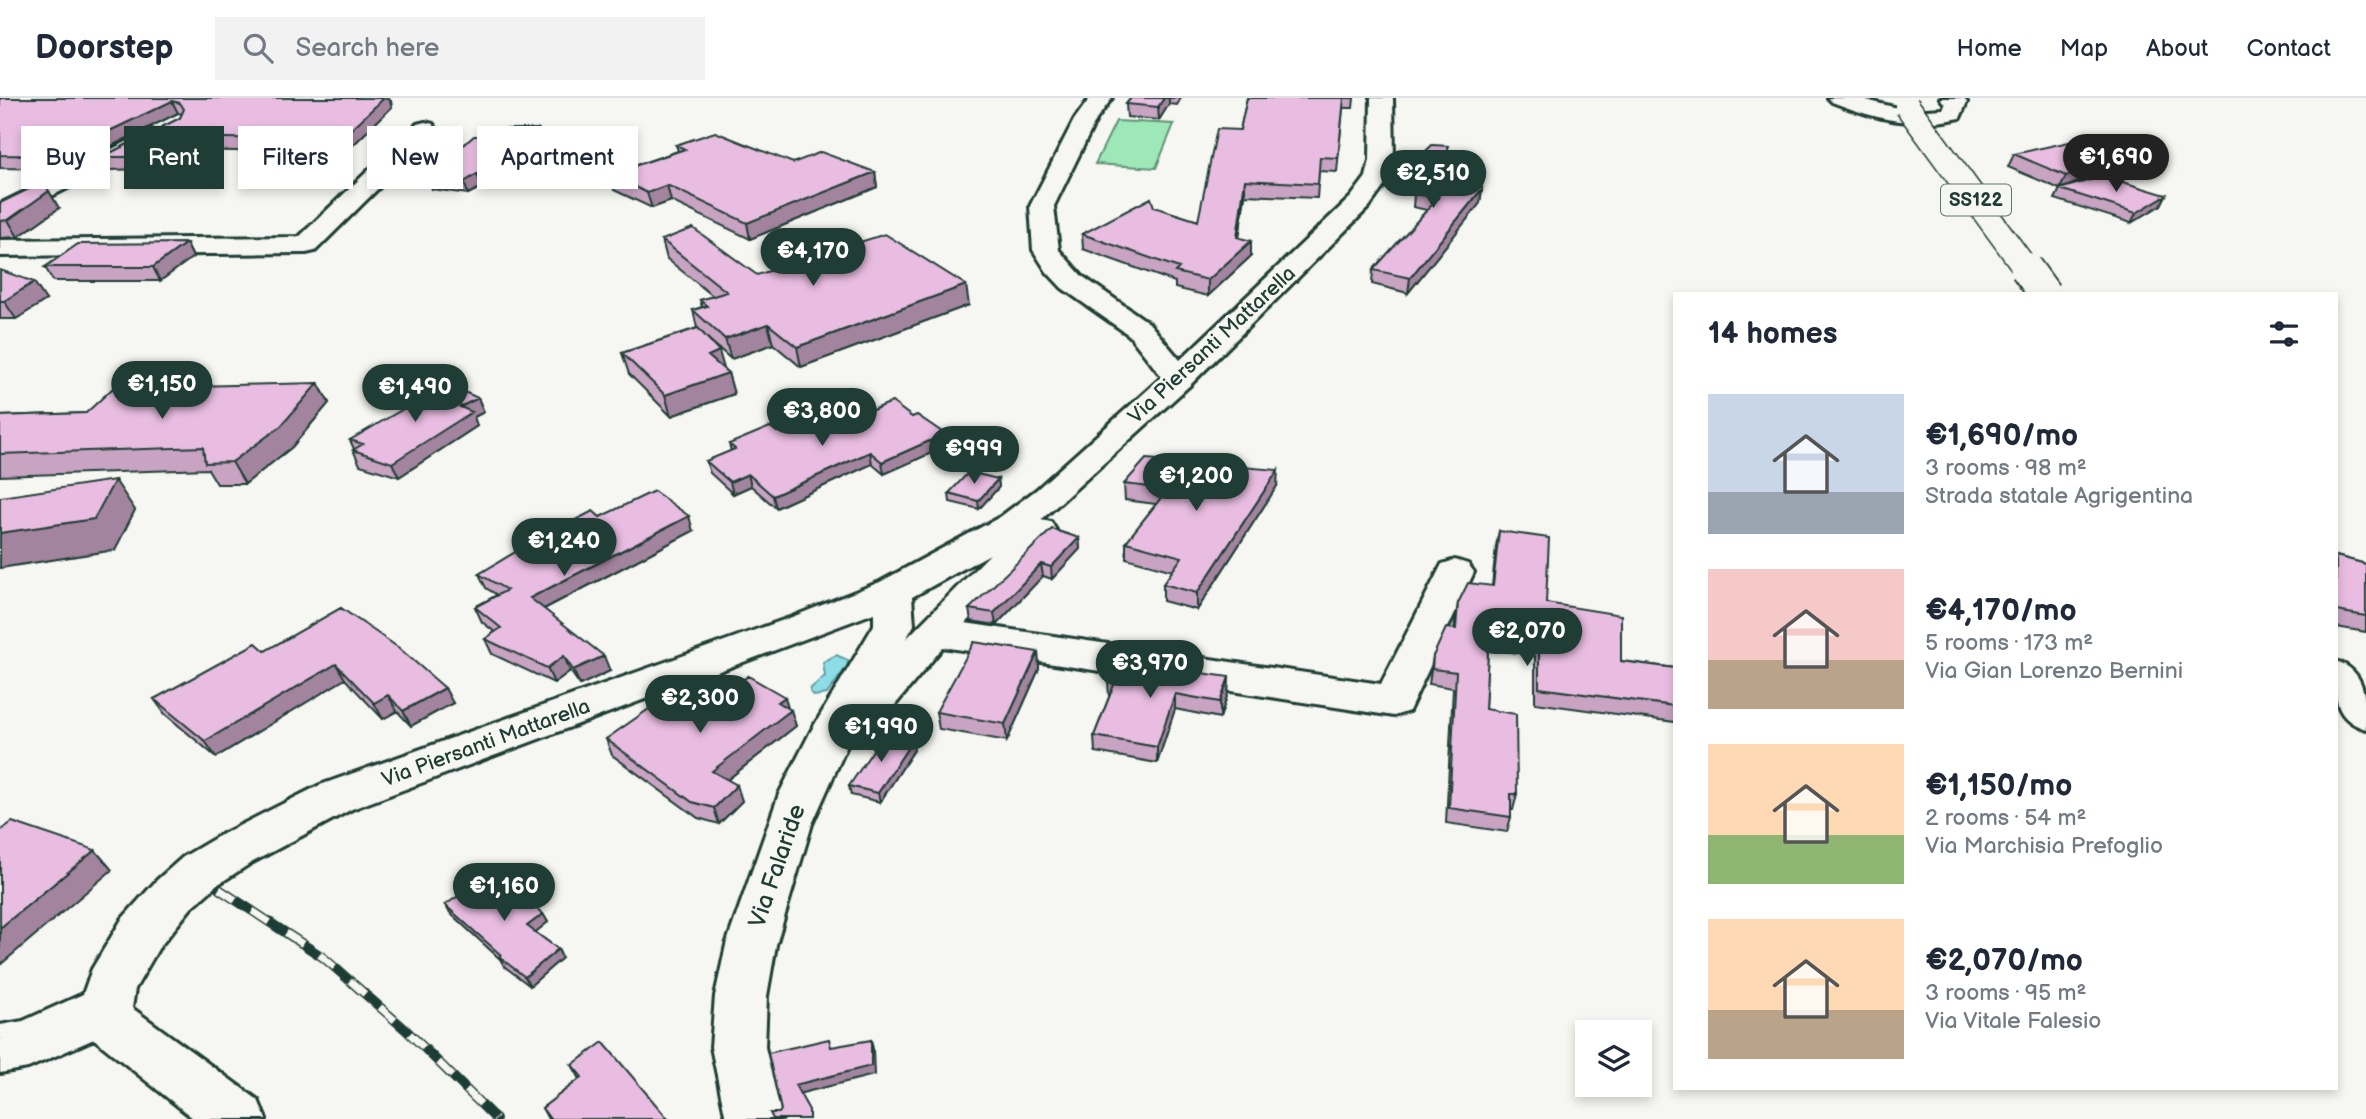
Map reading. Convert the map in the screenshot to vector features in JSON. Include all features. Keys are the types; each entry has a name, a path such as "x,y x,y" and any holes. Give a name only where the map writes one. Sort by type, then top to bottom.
{"street":[{"path":"1101,98 1085,120 1042,206 1046,250 1056,267 1072,282 1139,329 1179,378"},
{"name":"Via Piersanti Mattarella","path":"106,1008 110,985 125,956 156,914 200,871 234,850 336,797 893,591 989,540 1048,497 1179,378 1309,266 1378,178 1382,160 1382,98"},
{"path":"1839,98 1898,106 1934,119 1952,113 1955,102 1951,98"},
{"name":"SS122","path":"1898,106 2043,292"},
{"path":"0,214 124,151"},
{"path":"0,248 306,246 367,186"},
{"path":"819,757 841,741 934,632 983,581 1069,501 1082,467"},
{"path":"934,632 1394,701 1455,572"},
{"name":"Via Falaride","path":"754,1119 738,1047 741,996 751,945 789,824 819,757 894,625 893,591"},
{"path":"2338,678 2366,714"},
{"path":"0,1049 28,1044 106,1008 113,1024 238,1119"}],"green space":[{"path":"1116,121 1174,124 1156,168 1095,164"}],"water":[{"path":"836,655 848,660 847,666 827,694 814,696 810,692 811,688 825,676 823,662"}],"building":[{"path":"0,98 384,98 353,128 238,126 238,138 224,138 224,126 164,126 180,118 184,109 180,103 172,101 110,131 110,126 21,126 21,155 0,155"},
{"path":"1131,98 1164,98 1158,107 1126,104"},
{"path":"1247,98 1344,98 1338,158 1320,157 1318,184 1245,180 1237,237 1251,241 1208,280 1175,272 1179,268 1082,234 1151,198 1154,207 1198,221 1217,129 1240,130"},
{"path":"715,132 793,163 821,152 875,172 747,223 667,185 647,193 638,188 638,165 685,149 676,145"},
{"path":"477,136 477,174 463,182 463,145"},
{"path":"2083,139 2115,150 2105,155 2113,158 2066,176 2014,154"},
{"path":"1432,145 1448,146 1449,164 1474,165 1482,189 1410,278 1373,270 1438,198 1415,194 1417,160"},
{"path":"124,146 124,157 110,157 110,153"},
{"path":"2103,176 2166,195 2136,213 2060,189"},
{"path":"29,189 49,191 8,220 0,221 0,203"},
{"path":"693,228 757,275 885,234 966,285 797,347 768,324 725,339 693,310 707,306 700,300 727,292 662,240"},
{"path":"186,243 153,267 45,267 78,244"},
{"path":"0,270 34,282 0,301"},
{"path":"698,328 719,351 708,356 728,373 665,395 622,353"},
{"path":"318,383 281,426 232,462 205,463 203,447 0,454 0,416 86,413 113,388"},
{"path":"446,384 478,398 460,407 472,412 392,463 353,450 363,444 350,440"},
{"path":"892,402 912,417 917,415 945,434 882,462 870,452 773,496 748,474 730,482 706,461 735,449 729,444 770,427 777,432 806,420 821,431"},
{"path":"1146,459 1278,470 1197,593 1163,584 1182,557 1126,542 1168,489 1124,484"},
{"path":"969,472 998,479 978,501 949,493"},
{"path":"115,480 94,519 0,533 0,497"},
{"path":"654,491 689,516 530,598 604,656 573,670 564,656 547,668 485,639 501,628 475,607 507,590 479,574 530,543 593,511 600,517"},
{"path":"1052,529 1079,538 1051,567 1041,564 994,613 969,609"},
{"path":"1499,531 1549,538 1546,603 1621,615 1621,661 1673,668 1673,706 1539,688 1539,640 1489,632 1485,709 1516,714 1517,794 1511,794 1511,817 1449,808 1456,672 1432,669 1433,656 1446,628 1456,629 1458,603 1468,583 1493,586"},
{"path":"2338,557 2366,564 2366,616 2338,611"},
{"path":"341,608 399,648 445,688 403,711 388,695 374,703 336,664 205,741 154,699 256,643 265,651"},
{"path":"974,642 1038,652 1005,724 936,712"},
{"path":"1112,660 1229,677 1220,702 1175,694 1157,747 1094,736 1115,682 1108,681"},
{"path":"730,676 740,682 748,676 785,697 778,702 791,710 712,771 737,785 714,808 692,802 606,739 689,681 708,692"},
{"path":"884,734 912,741 878,793 849,786"},
{"path":"12,822 95,850 0,928 0,831"},
{"path":"494,872 543,914 527,926 558,949 525,977 499,957 501,955 445,905"},
{"path":"829,1039 831,1047 871,1040 871,1066 795,1085 809,1110 809,1119 773,1119 770,1113 779,1113 781,1110 768,1053"},
{"path":"603,1042 668,1119 550,1119 542,1108 582,1077 572,1065"}],"railway":[{"path":"219,889 324,958 406,1030 496,1119"}]}
